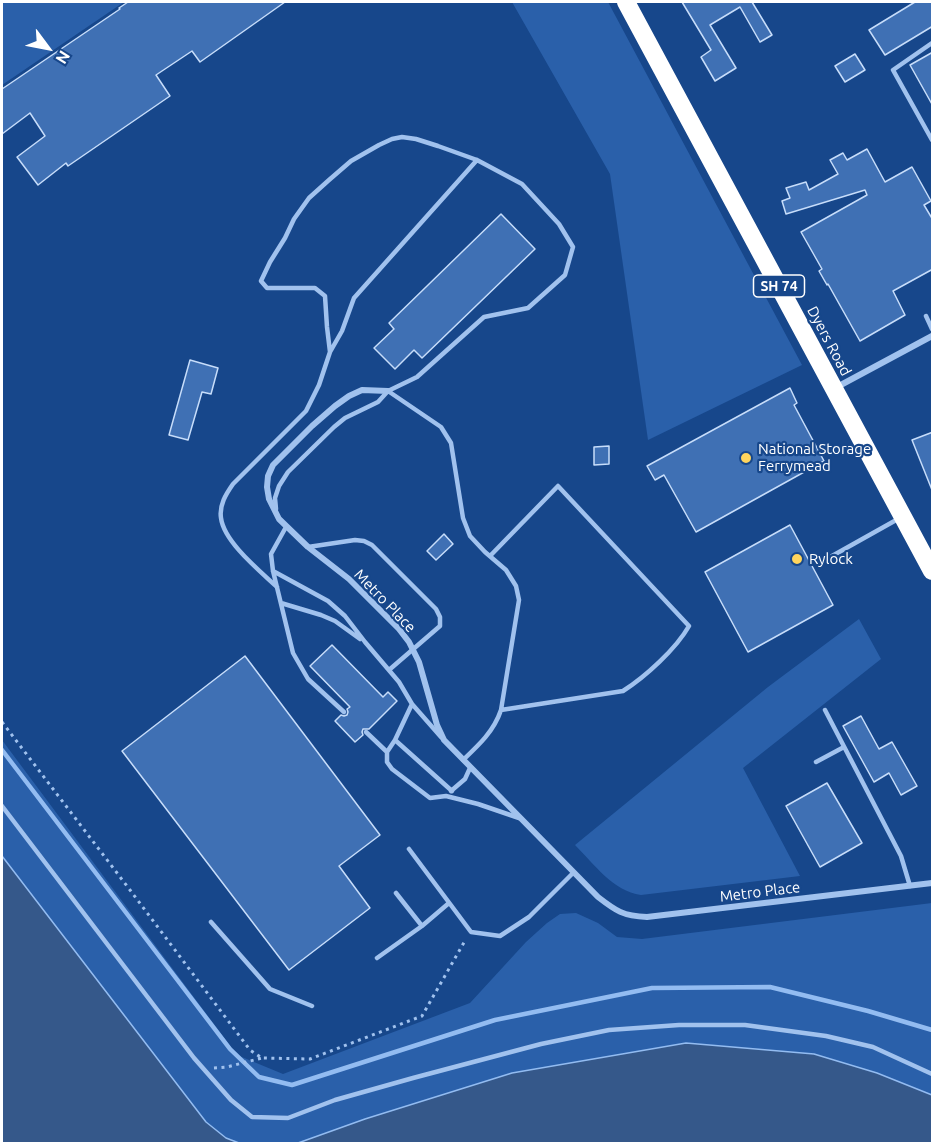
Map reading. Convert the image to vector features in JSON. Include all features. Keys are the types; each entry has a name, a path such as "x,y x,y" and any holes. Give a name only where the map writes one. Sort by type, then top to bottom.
{"highway":[{"name":"Dyers Road","path":"626,2 933,571"}],"street":[{"path":"834,389 933,336"},
{"name":"Metro Place","path":"388,392 362,390 335,406 312,426 273,465 268,476 269,499 279,519 286,527 349,579 399,629 414,650 419,662 437,725 444,740 598,897 622,914 646,917 933,883"}],"lane":[{"path":"933,43 893,70 933,140"},
{"name":"Metro Place","path":"330,352 325,296 315,288 267,288 261,281 301,208 329,180 351,161 379,145 402,137 416,139 477,160 522,184 559,224 573,247 565,275 528,308 484,317 417,377 388,392"},
{"path":"277,587 245,557 225,530 221,519 225,495 233,484 306,411 319,385 330,352 342,331 354,298 477,160"},
{"path":"926,316 933,329"},
{"path":"279,519 275,508 275,498 288,472 345,418 378,402 388,392 441,427 451,443 463,518 470,536 506,570 516,586 519,600 501,710 497,722 490,733 463,760"},
{"path":"490,556 558,486 689,626 683,637 651,669 635,684 623,691 501,710"},
{"path":"832,556 902,516"},
{"path":"286,527 271,554 293,653 308,680 345,712"},
{"path":"308,547 355,540 364,541 372,545 436,609 440,617 440,626 389,670"},
{"path":"273,571 328,601 338,609 399,682 425,721 444,740"},
{"path":"281,603 335,621 365,642"},
{"path":"412,704 387,752 387,762 392,769 430,798 446,796 521,819"},
{"path":"825,710 901,856 910,886"},
{"path":"366,732 387,752"},
{"path":"395,740 452,791"},
{"path":"816,762 844,747"},
{"path":"446,796 465,779 470,768"},
{"path":"2,806 194,1058 231,1100 252,1117 288,1118 346,1097 541,1044 609,1030 679,1025 745,1025 826,1036 873,1047 933,1074"},
{"path":"409,849 471,932 500,936 529,917 573,873"},
{"path":"396,893 422,926"},
{"path":"377,958 422,926 449,903"},
{"path":"210,922 270,989 312,1006"}],"path":[{"path":"236,1064 262,1058"}],"shaded area":[{"path":"2,2 124,2 2,85"},
{"path":"512,2 608,2 802,365 648,440 610,174"},
{"path":"859,619 881,659 743,768 800,876 641,895 613,882 575,845 768,687"},
{"path":"2,740 237,1055 283,1074 470,1003 526,942 560,914 576,913 598,923 617,937 642,939 932,903 932,1095 877,1073 298,1143 239,1143 226,1138 206,1123 2,856"},
{"path":"2,856 206,1122 226,1138 239,1143 2,1143"},
{"path":"686,1043 814,1054 877,1073 932,1095 932,1143 298,1143 365,1119 512,1073"}],"building":[{"path":"128,2 285,2 200,62 192,51 156,75 170,96 68,166 66,163 38,185 17,157 45,136 30,113 2,134 2,89"},
{"path":"682,2 752,2 772,35 760,42 740,7 710,25 736,68 715,81 701,57 711,50"},
{"path":"915,2 933,2 933,26 885,55 869,30"},
{"path":"933,52 933,106 910,65"},
{"path":"855,54 865,70 845,82 835,66"},
{"path":"867,149 885,182 912,167 931,201 924,205 933,220 933,269 893,291 905,315 860,341 819,271 822,269 801,232 867,195 865,190 786,214 782,201 790,198 786,188 806,182 809,190 838,174 830,160 843,153 847,160"},
{"path":"501,214 535,249 422,358 414,350 395,369 374,348 394,329 389,323"},
{"path":"190,360 218,368 211,394 202,392 188,440 169,435"},
{"name":"National Storage Ferrymead","path":"790,388 797,403 794,405 824,461 696,532 664,475 655,480 647,466"},
{"path":"933,432 933,490 932,490 912,440"},
{"path":"609,446 609,464 594,465 594,447"},
{"path":"790,525 833,605 748,652 705,572"},
{"path":"444,534 453,544 436,560 427,551"},
{"path":"332,645 383,697 388,692 397,701 369,729 363,729 363,735 355,742 335,721 341,715 347,715 347,709 350,707 310,666"},
{"path":"245,656 380,835 339,866 370,908 289,970 122,751"},
{"path":"861,716 879,749 892,742 917,786 901,795 889,773 874,782 843,726"},
{"path":"827,783 862,843 820,867 786,806"}],"waterway":[{"path":"2,750 230,1049 259,1077 292,1085 495,1020 652,988 770,987 868,1011 932,1030"}],"place":[{"name":"National Storage Ferrymead","path":"746,458"},
{"name":"Rylock","path":"797,559"}]}
